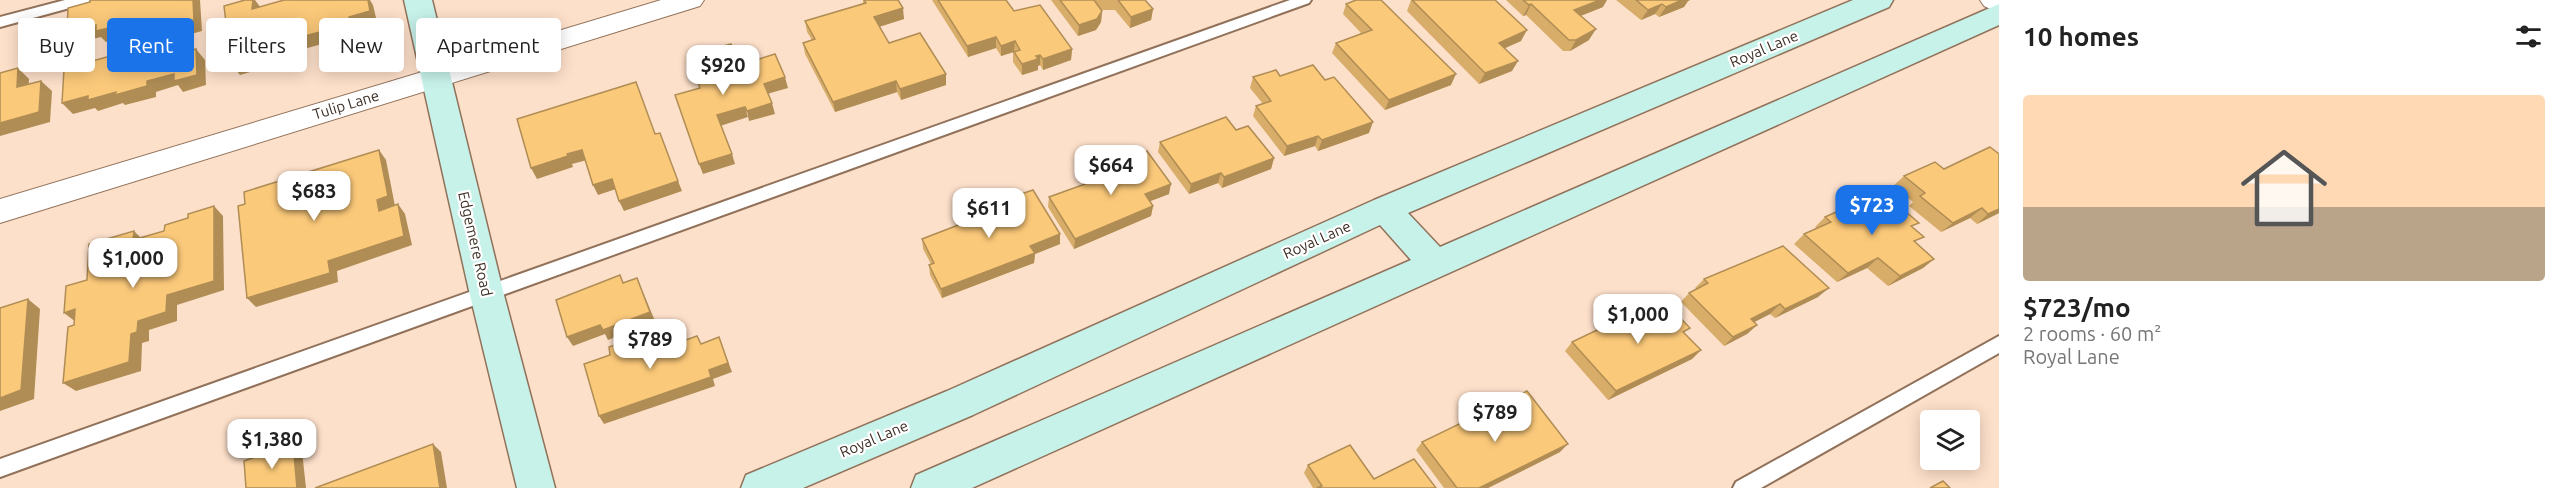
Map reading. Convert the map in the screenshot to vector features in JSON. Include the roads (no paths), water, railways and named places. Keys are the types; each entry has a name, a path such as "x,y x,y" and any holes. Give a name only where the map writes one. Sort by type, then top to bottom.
{"main road":[{"name":"Edgemere Road","path":"418,0 487,295 536,488"},
{"name":"Royal Lane","path":"760,488 960,402 1385,209 1879,0"},
{"path":"930,488 1999,14"},
{"path":"1385,209 1434,263"}],"street":[{"name":"Tulip Lane","path":"0,211 692,0"},
{"path":"1993,0 1999,4"}],"lane":[{"path":"0,22 82,0"},
{"path":"0,468 1304,0"},
{"path":"1743,488 1999,344"}]}
